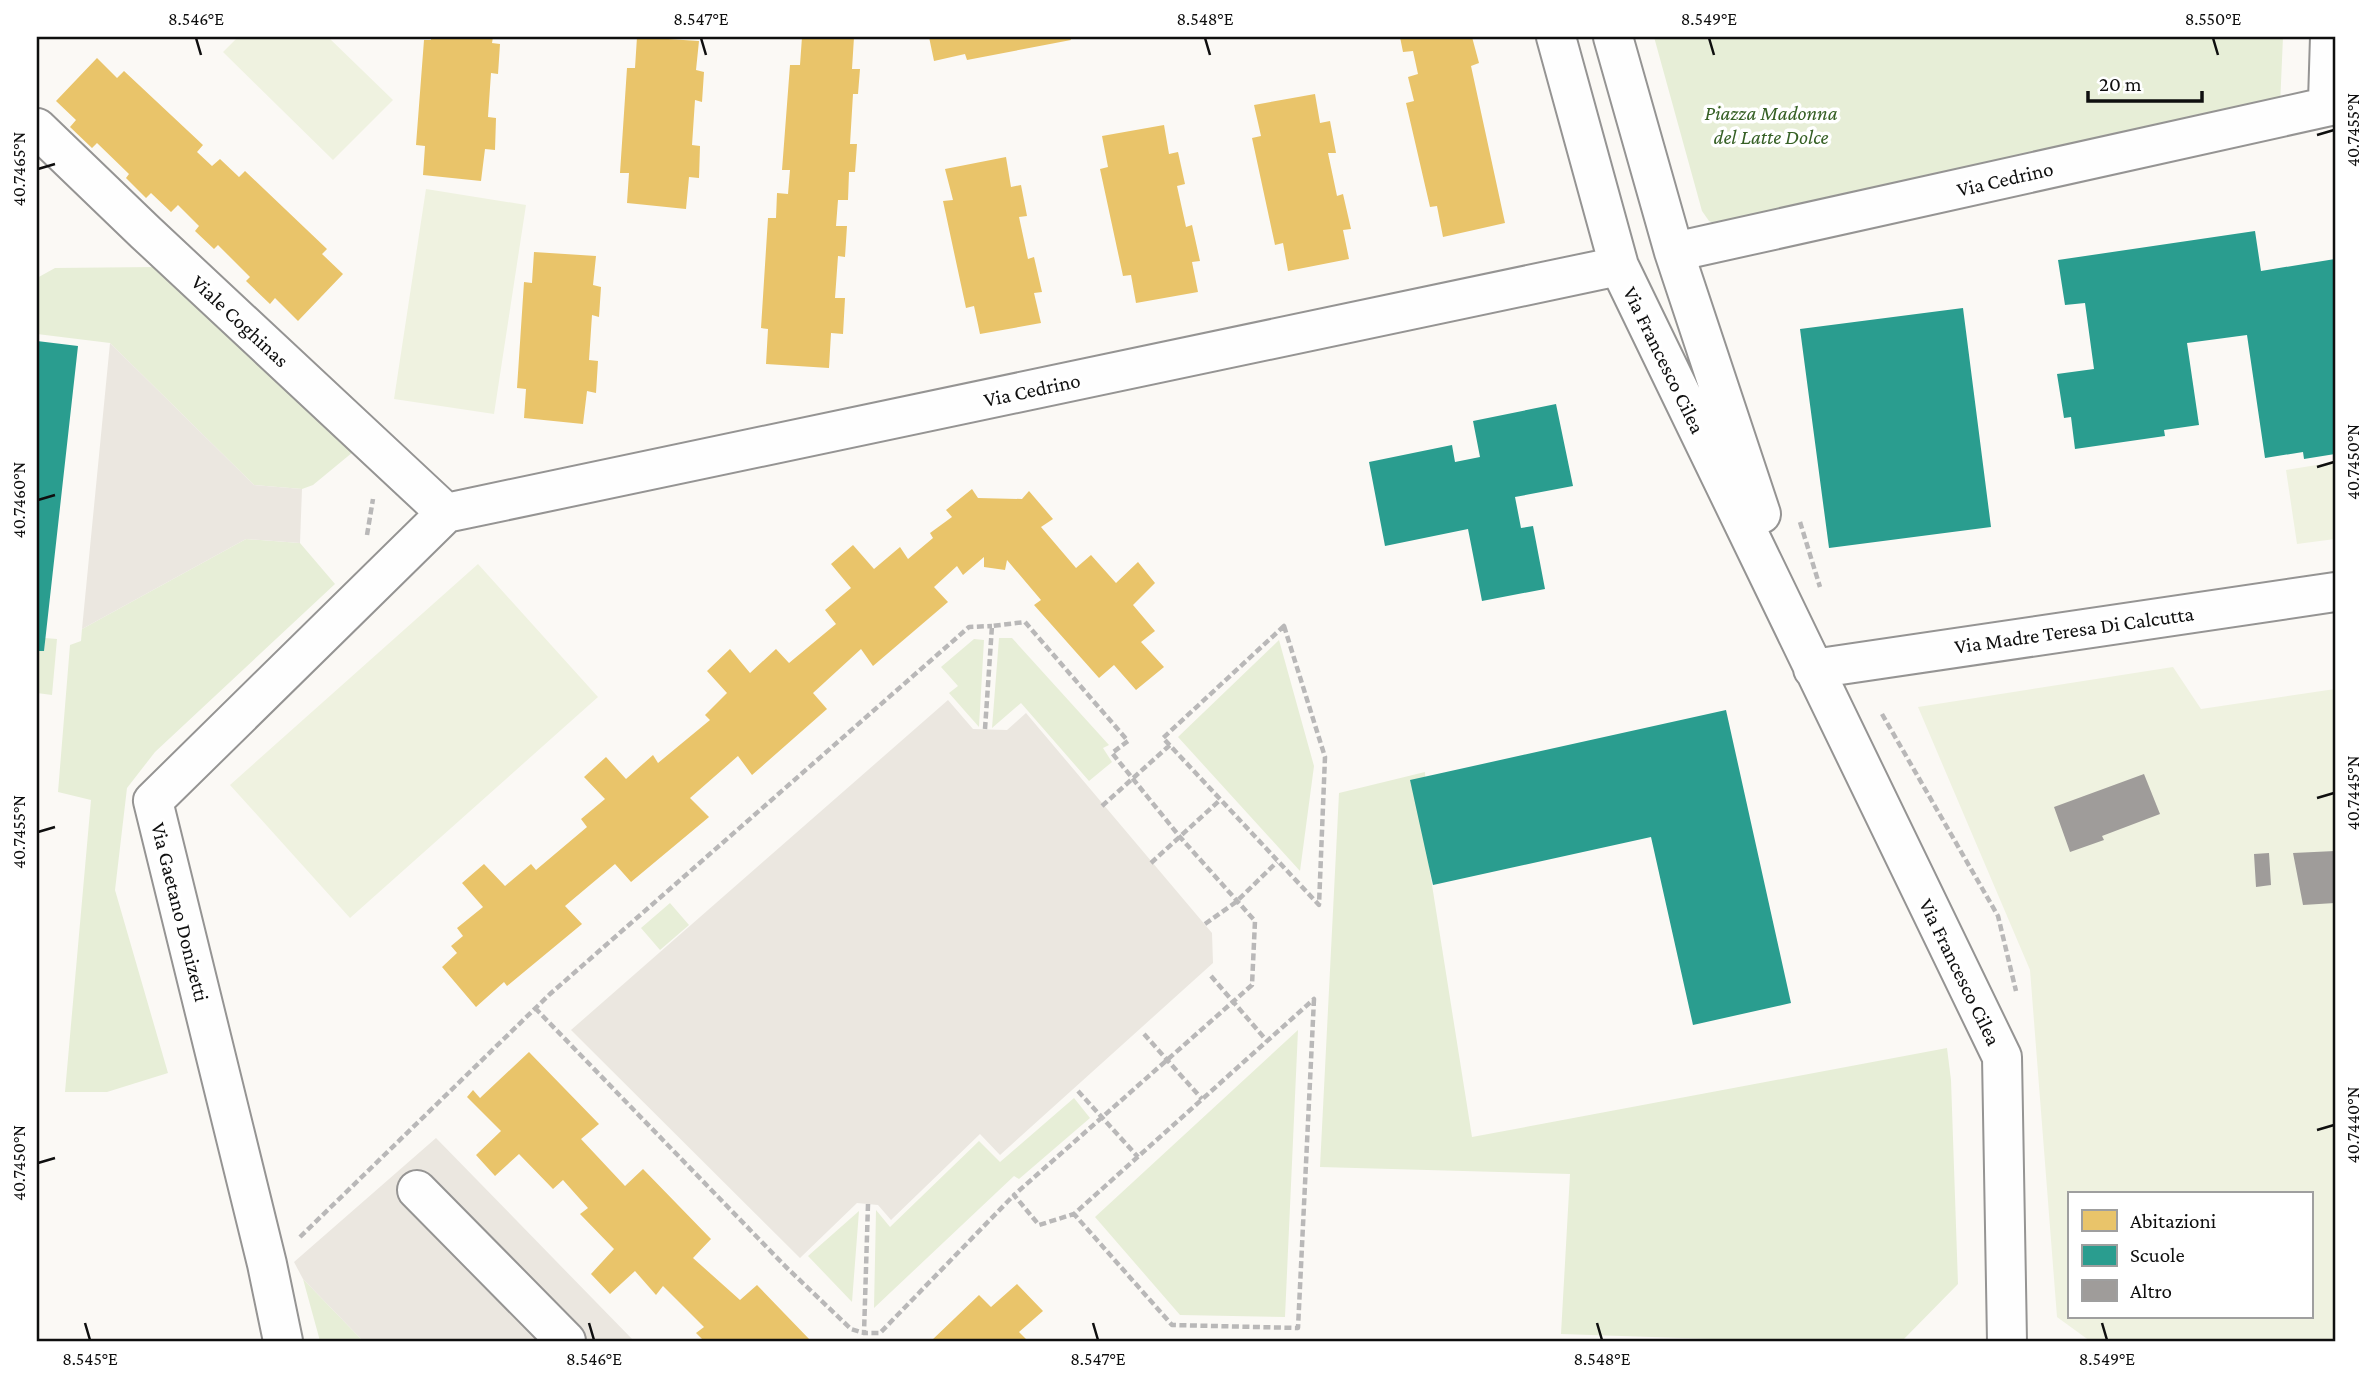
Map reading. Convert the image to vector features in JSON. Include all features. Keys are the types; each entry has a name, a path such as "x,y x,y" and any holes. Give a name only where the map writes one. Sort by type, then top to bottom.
{"street":[{"name":"Via Francesco Cilea","path":"1556,37 1619,266 2002,1057 2007,1341"},
{"name":"Via Francesco Cilea","path":"1613,37 1674,252 1813,669"},
{"path":"2330,37 2332,103"},
{"name":"Via Cedrino","path":"1674,252 2332,103"},
{"name":"Viale Coghinas","path":"37,128 446,513"},
{"name":"Via Cedrino","path":"446,513 1619,266"},
{"name":"Via Gaetano Donizetti","path":"283,1341 267,1264 153,801 446,513"},
{"name":"Via Madre Teresa Di Calcutta","path":"1813,669 2335,592"},
{"path":"417,1190 566,1341"}],"path":[{"path":"365,544 377,470 388,459"},
{"path":"267,1264 279,1258 535,1008 969,627 1025,622 1128,741 1112,753 1180,837 1255,921 1252,985 1014,1195 880,1333 864,1333 851,1329 786,1267 535,1008"},
{"path":"985,729 992,626"},
{"path":"1284,626 1325,757 1319,905 1221,800 1163,738 1284,626"},
{"path":"1102,806 1170,745"},
{"path":"1151,863 1221,800"},
{"path":"1205,924 1236,902 1277,862"},
{"path":"1211,976 1267,1041"},
{"path":"1014,1195 1039,1225 1074,1214 1314,999 1298,1328 1172,1325 1074,1214"},
{"path":"1144,1034 1202,1100"},
{"path":"1078,1091 1138,1157"},
{"path":"864,1333 868,1204"}],"green space":[{"path":"238,37 328,37 393,100 333,160 223,52"},
{"name":"Piazza Madonna del Latte Dolce","path":"1654,37 2283,37 2280,106 1721,226 1709,221 1702,211"},
{"path":"426,189 526,205 494,414 394,399"},
{"path":"154,267 353,452 313,485 302,489 254,485 110,343 37,334 37,278 55,268"},
{"path":"2335,462 2335,539 2297,544 2286,470"},
{"path":"246,539 300,543 335,584 155,752 127,788 115,890 168,1073 107,1092 65,1092 91,800 58,792 70,645 81,641 82,629"},
{"path":"478,564 598,697 350,918 230,785"},
{"path":"45,638 57,639 52,695 37,693 37,651 44,651"},
{"path":"999,638 1012,638 1109,745 1103,748 1112,762 1089,781 1021,703 992,728"},
{"path":"974,639 984,640 979,727 949,693 958,686 941,667"},
{"path":"1279,640 1314,766 1300,871 1178,737"},
{"path":"2173,667 2201,709 2335,689 2335,1339 2090,1341 2057,1317 2030,970 1918,707"},
{"path":"1425,772 1429,866 1472,1137 1947,1048 1951,1080 1958,1284 1902,1341 1773,1341 1561,1334 1570,1174 1320,1167 1339,793"},
{"path":"670,903 689,925 660,950 641,928"},
{"path":"1298,1030 1285,1317 1180,1315 1095,1217"},
{"path":"1074,1098 1090,1118 1019,1179 1014,1176 874,1308 876,1210 890,1227 979,1141 1000,1162"},
{"path":"859,1211 852,1302 808,1256"},
{"path":"303,1279 363,1341 320,1341"}],"shaded area":[{"path":"110,343 254,485 302,489 300,543 246,539 82,629"},
{"path":"948,700 973,729 1007,730 1026,713 1212,933 1213,963 1000,1155 980,1134 891,1220 878,1205 857,1203 800,1258 571,1030"},
{"path":"436,1138 634,1341 363,1341 303,1279 294,1262"}],"building: Abitazioni":[{"path":"431,37 493,37 492,43 500,44 498,74 491,73 488,117 496,118 495,150 485,149 481,181 423,175 425,146 416,145 424,40 431,40"},
{"path":"637,37 699,41 696,70 704,72 702,102 695,100 692,145 700,146 699,178 689,177 686,209 627,203 629,173 620,173 627,68 635,68"},
{"path":"802,37 854,37 852,69 860,69 858,94 853,94 850,144 857,144 855,172 849,172 848,200 838,200 836,226 847,226 845,257 838,256 835,298 845,298 843,334 831,333 829,368 766,364 768,329 761,328 768,218 776,218 777,193 788,194 790,170 782,170 790,65 800,65"},
{"path":"929,37 1070,37 1071,40 967,60 965,54 934,61"},
{"path":"1400,37 1472,37 1479,63 1471,66 1505,223 1443,237 1437,206 1430,207 1406,103 1414,101 1408,77 1418,74 1413,51 1403,52"},
{"path":"97,58 117,78 124,71 203,145 197,152 212,166 220,159 239,177 245,171 327,249 322,254 343,274 298,321 275,298 270,304 246,281 250,277 218,245 214,249 195,231 199,226 178,205 171,212 151,193 146,198 126,178 129,174 97,143 92,148 70,127 76,120 56,101"},
{"path":"1315,94 1320,123 1330,121 1336,153 1328,153 1337,196 1343,194 1351,229 1343,230 1349,259 1288,271 1283,243 1275,245 1252,138 1261,136 1254,105"},
{"path":"1164,125 1169,154 1178,152 1185,184 1177,186 1186,227 1192,225 1200,261 1192,262 1198,292 1136,303 1131,275 1123,276 1100,169 1108,167 1102,136"},
{"path":"1006,157 1011,187 1021,185 1027,216 1019,217 1028,259 1034,257 1042,292 1034,293 1041,323 980,334 974,306 966,308 943,201 953,200 945,169"},
{"path":"534,252 596,256 593,285 601,287 599,317 592,315 589,360 598,361 596,393 587,391 583,424 524,418 526,389 517,388 524,282 532,283"},
{"path":"972,489 978,498 1022,499 1029,491 1053,519 1041,527 1076,568 1091,555 1116,583 1138,562 1155,583 1133,605 1155,631 1141,642 1164,667 1136,690 1114,665 1099,678 1034,605 1041,600 1007,560 1005,570 984,567 984,557 963,575 957,566 934,587 948,602 873,666 861,649 813,693 827,709 752,775 738,756 690,798 709,817 631,882 615,864 565,906 582,924 507,986 504,982 476,1007 442,967 457,953 451,946 463,936 457,928 483,907 462,883 484,864 505,886 531,864 536,870 587,827 581,819 605,799 584,777 606,757 626,779 653,755 658,763 710,720 705,715 727,693 707,671 730,649 750,673 776,649 789,663 836,624 825,610 851,588 831,564 853,545 874,569 900,547 908,559 933,538 930,533 952,517 946,510"},
{"path":"529,1052 599,1124 581,1139 625,1186 643,1169 711,1239 693,1258 740,1300 757,1285 811,1341 704,1341 696,1333 704,1327 663,1286 656,1295 635,1271 610,1294 591,1274 614,1249 580,1214 588,1208 563,1180 553,1189 519,1154 495,1176 476,1155 501,1131 467,1097 473,1090 480,1098"},
{"path":"1017,1284 1043,1311 1019,1332 1028,1341 931,1341 979,1295 991,1307"}],"building: Scuole":[{"path":"2255,231 2261,271 2335,259 2335,454 2304,459 2303,452 2265,458 2247,335 2187,343 2199,425 2164,430 2165,436 2075,449 2071,417 2064,418 2057,374 2094,369 2085,303 2065,305 2058,260"},
{"path":"1963,308 1991,527 1829,548 1800,329"},
{"path":"37,341 78,346 44,651 37,651"},
{"path":"1556,404 1573,486 1515,497 1521,528 1533,526 1545,589 1482,601 1468,529 1385,546 1369,462 1452,445 1455,462 1480,457 1473,421"},
{"path":"1726,710 1791,1003 1693,1025 1651,837 1433,885 1410,780"}],"building: Altro":[{"path":"2144,774 2160,814 2102,836 2104,840 2070,852 2054,807"},
{"path":"2335,851 2335,903 2303,905 2293,853"},
{"path":"2269,853 2271,885 2256,887 2254,854"}]}
